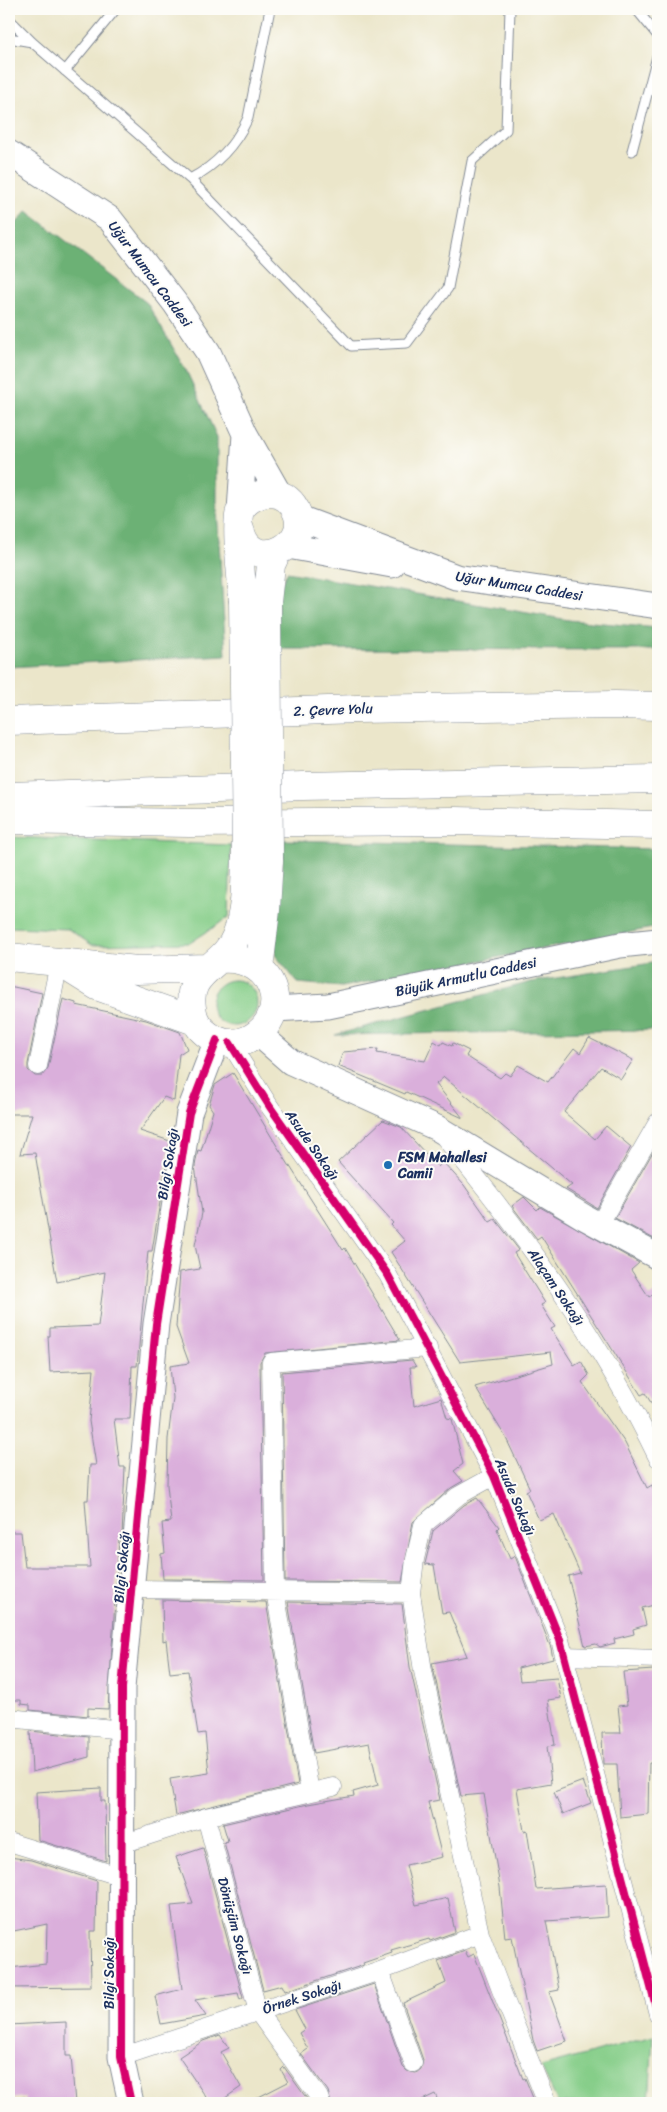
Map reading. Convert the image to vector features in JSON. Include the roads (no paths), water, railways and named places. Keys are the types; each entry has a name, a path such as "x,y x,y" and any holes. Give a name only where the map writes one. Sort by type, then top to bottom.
{"main road":[{"path":"255,601 271,565 283,549 296,537 299,528 299,518 289,500 280,494 260,494 251,498 240,519 255,601 257,858 266,910 259,969"},
{"path":"240,519 245,542 253,548 266,553 283,549"},
{"path":"9,702 357,709"},
{"name":"2. Çevre Yolu","path":"9,720 357,709 658,706"},
{"path":"9,796 293,786 658,779"},
{"path":"9,820 189,823 455,821 658,825"},
{"path":"9,957 137,970 214,964 232,958 247,962 259,969 272,987 274,1009 269,1023 259,1034 247,1041 223,1042 204,1033 195,1021 190,1006 192,991 197,978 214,964 235,938 257,858"},
{"path":"59,963 97,986 195,1021"}],"street":[{"name":"Uğur Mumcu Caddesi","path":"9,153 110,219 175,304 208,352 245,434 280,494"},
{"path":"240,519 245,434"},
{"name":"Uğur Mumcu Caddesi","path":"299,518 456,578 658,606"},
{"path":"283,549 456,578"},
{"name":"Büyük Armutlu Caddesi","path":"274,1009 328,1006 620,945 658,941"},
{"path":"38,1066 59,963"},
{"path":"259,1034 291,1062 436,1128 599,1225 658,1257"},
{"name":"Asude Sokağı","path":"223,1042 388,1274 494,1476 560,1640 658,2014"},
{"name":"Bilgi Sokağı","path":"131,2103 121,2057 122,1688 156,1324 189,1113 223,1042"},
{"path":"599,1225 658,1122"},
{"name":"Alaçam Sokağı","path":"436,1128 506,1213 584,1326 658,1458"},
{"path":"310,1792 276,1591 271,1362 428,1348"},
{"path":"494,1476 458,1496 423,1525 415,1559 411,1593 424,1671 480,1934 500,1990 547,2103"},
{"path":"132,1589 411,1593"},
{"path":"564,1656 658,1660"},
{"path":"9,1718 122,1730"},
{"path":"122,1844 206,1816 333,1788"},
{"name":"Dönüşüm Sokağı","path":"206,1816 258,2012 319,2097 321,2103"},
{"path":"9,1842 122,1878"},
{"name":"Örnek Sokağı","path":"121,2057 380,1971 480,1934"},
{"path":"380,1971 413,2063"}],"lane":[{"path":"65,71 116,9"},
{"path":"190,179 215,164 242,131 248,118 270,9"},
{"path":"9,19 32,42 190,179 351,346 407,343 448,288 472,161 506,130 514,9"},
{"path":"636,9 658,36"},
{"path":"9,38 32,42"},
{"path":"632,150 658,54"}],"place":[{"name":"FSM Mahallesi Camii","path":"388,1165"}]}
